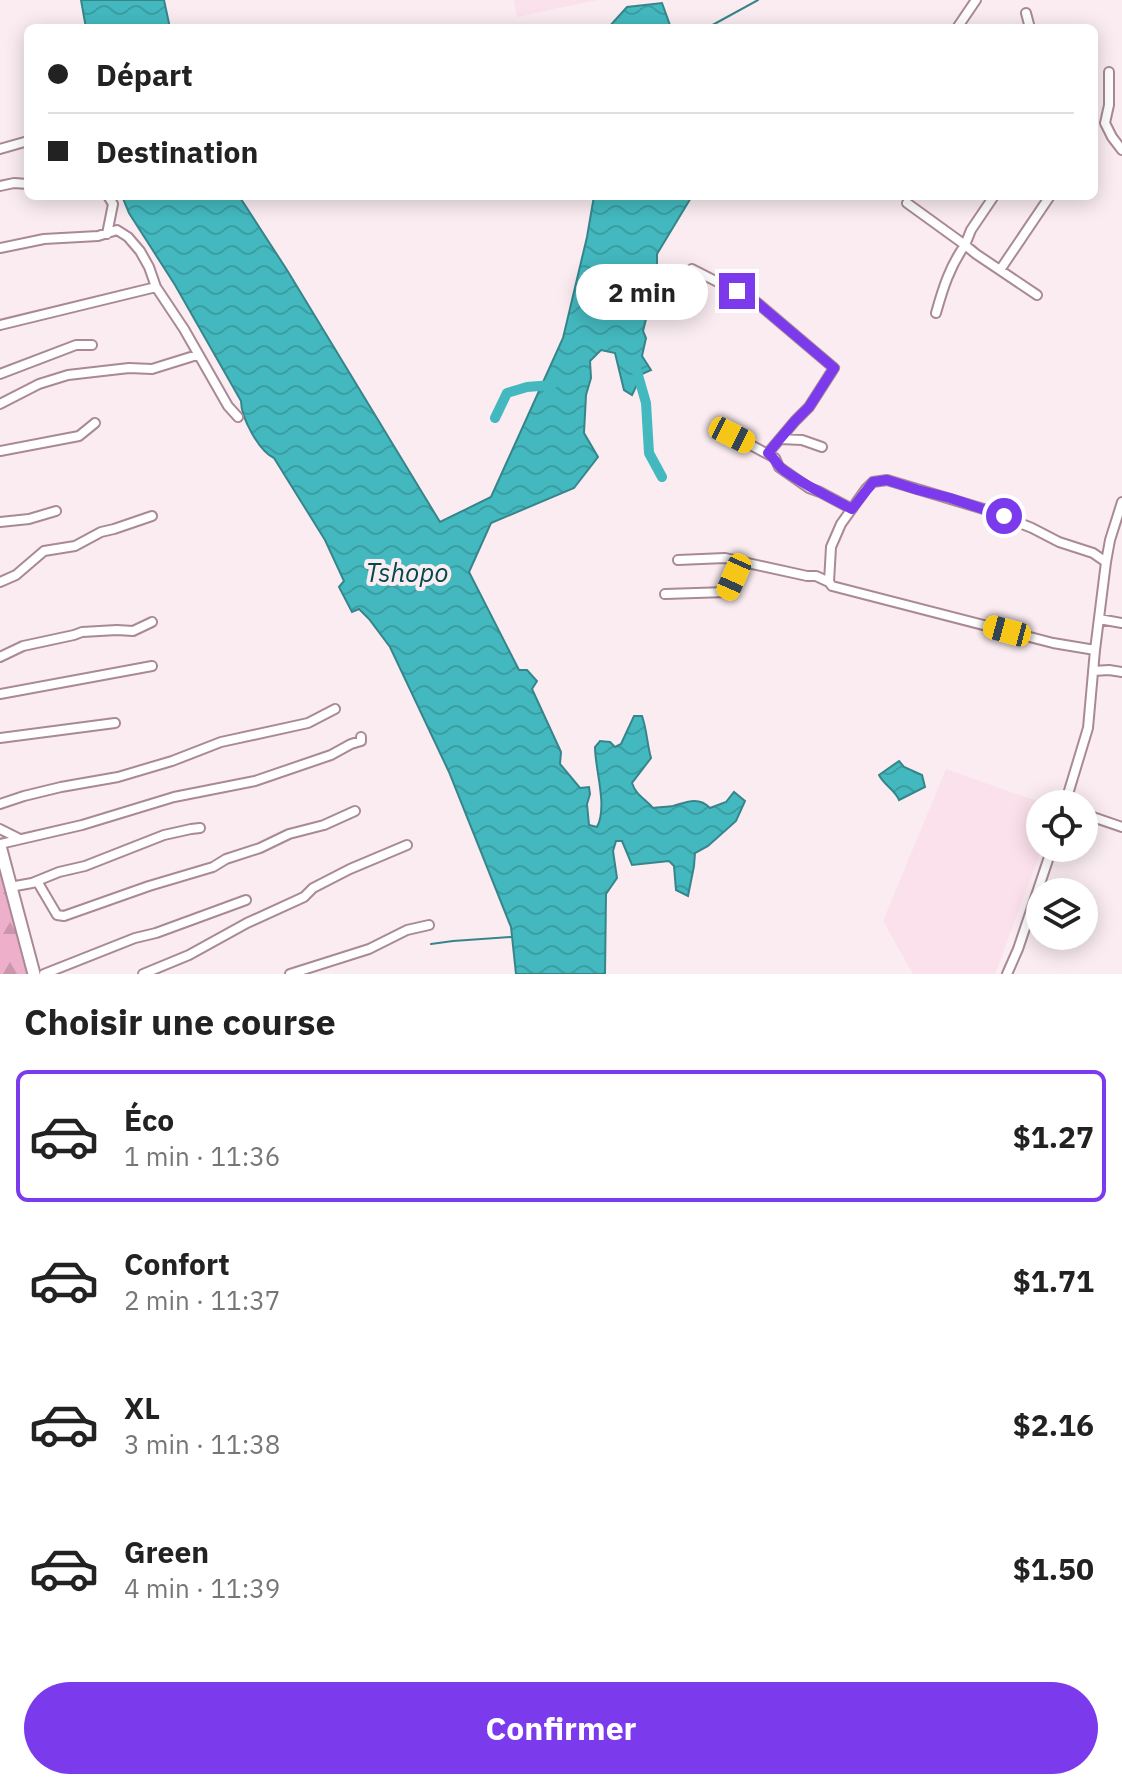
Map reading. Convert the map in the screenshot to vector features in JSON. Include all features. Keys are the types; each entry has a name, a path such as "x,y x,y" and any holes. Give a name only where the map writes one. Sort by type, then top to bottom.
{"highway":[{"path":"0,845 34,974"}],"street":[{"path":"960,24 976,0"},
{"path":"1026,13 1029,24"},
{"path":"1109,72 1109,105 1105,123 1122,150"},
{"path":"0,149 24,142"},
{"path":"0,186 24,184"},
{"path":"107,234 113,204 110,200"},
{"path":"936,313 944,283 955,260 991,200"},
{"path":"1000,270 1047,200"},
{"path":"907,203 1037,295"},
{"path":"0,248 44,239 107,234 117,230 130,239 149,267 156,287 197,355 238,417"},
{"path":"692,269 755,301 834,368 809,407 768,453"},
{"path":"0,325 156,287"},
{"path":"0,374 76,345 92,345"},
{"path":"0,404 39,384 68,375 129,368 152,369 197,355"},
{"path":"0,451 79,436 95,423"},
{"path":"732,435 768,453 775,458 779,467 809,488 852,509"},
{"path":"780,439 802,440 822,447"},
{"path":"829,582 831,547 838,529 873,482 887,480 1004,516 1059,542 1093,553 1106,562"},
{"path":"1069,790 1088,728 1106,562 1122,502"},
{"path":"0,522 29,519 56,511"},
{"path":"0,582 16,575 44,551 75,546 101,532 152,516"},
{"path":"678,560 725,558 816,576 832,586 1053,643 1095,650"},
{"path":"665,594 727,592 741,562"},
{"path":"1099,619 1122,623"},
{"path":"0,657 23,646 82,632 133,631 152,622"},
{"path":"0,694 152,666"},
{"path":"1093,671 1122,672"},
{"path":"0,804 61,787 118,777 221,742 308,723 335,709"},
{"path":"0,738 115,723"},
{"path":"0,845 82,825 174,797 260,780 331,755 361,741 361,737"},
{"path":"37,881 57,915 64,916 213,867 226,859 284,839 289,834 324,825 355,811"},
{"path":"1098,819 1122,827"},
{"path":"10,887 85,866 164,835 200,828"},
{"path":"0,829 21,839"},
{"path":"143,974 189,955 247,923 304,897 313,888 350,869 407,845"},
{"path":"1007,974 1047,862"},
{"path":"44,974 135,938 246,900"},
{"path":"290,974 369,949 407,930 429,925"}],"shaded area":[{"path":"514,0 597,0 517,17"},
{"path":"946,769 1026,797 1026,862 1037,862 1031,878 1026,878 1026,891 995,974 913,974 883,921"}],"green space":[{"path":"0,871 32,974 0,974"}],"water":[{"path":"81,0 164,0 169,24 85,24"},
{"path":"662,3 670,24 612,24 627,7"},
{"name":"Tshopo","path":"124,200 242,200 440,522 491,497 563,338 593,200 690,200 657,254 657,276 643,331 646,338 642,356 651,370 642,374 632,395 624,390 615,353 601,350 590,361 591,378 586,395 584,433 598,457 574,488 491,523 469,572 519,670 527,670 537,681 532,689 561,752 560,764 580,788 589,787 589,825 597,827 601,809 595,747 600,741 610,742 615,747 621,744 634,716 642,716 651,758 632,783 638,794 653,808 692,801 710,808 726,802 734,792 745,801 736,821 708,846 695,853 688,896 676,890 674,866 669,861 632,865 622,841 616,841 613,851 617,878 606,894 605,974 516,974 511,927 449,772 390,647 359,609 352,612 339,587 344,581 325,540 274,458 252,433 241,401 175,285"},
{"path":"899,761 904,767 922,775 925,787 899,800 879,775"}],"waterway":[{"path":"714,24 758,0"},
{"path":"636,368 646,403 649,453 662,477"},
{"path":"495,418 507,393 527,387 552,385"},
{"path":"431,944 511,937"}],"route":[{"path":"737,291 755,301 834,368 809,407 768,453 775,458 779,467 809,488 852,509 873,482 887,480 1004,516"}]}
